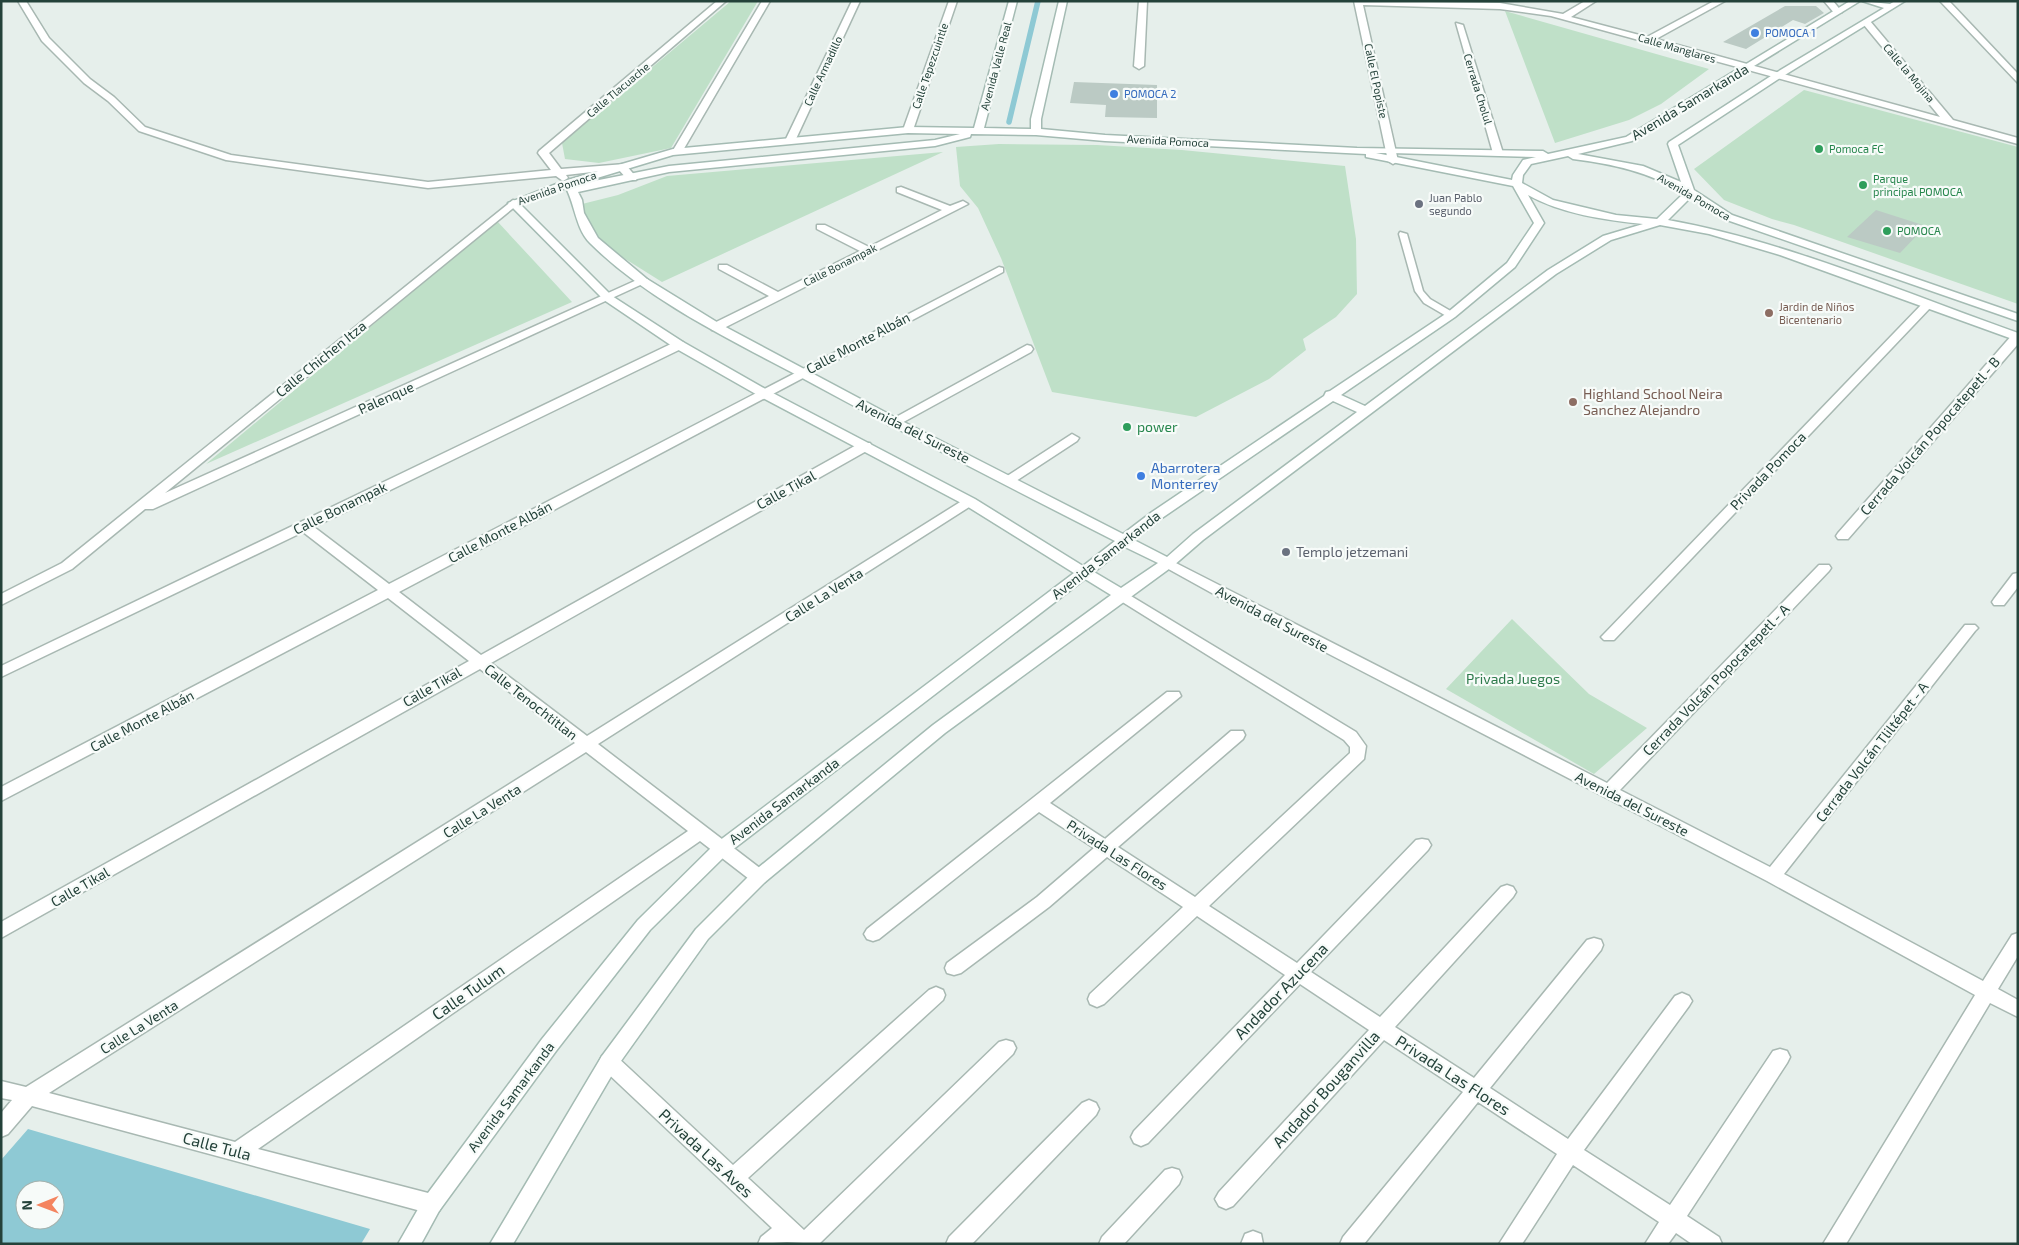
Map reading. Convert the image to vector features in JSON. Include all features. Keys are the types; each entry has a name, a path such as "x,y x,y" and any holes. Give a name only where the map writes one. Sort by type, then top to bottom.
{"street":[{"path":"22,1 45,39 87,81 111,99 142,129 230,158 428,185 621,166 632,178"},
{"name":"Calle Tlacuache","path":"571,187 543,153 722,1"},
{"path":"676,152 766,1"},
{"name":"Calle Armadillo","path":"790,141 856,1"},
{"name":"Calle Tepezcuintle","path":"908,130 953,1"},
{"name":"Avenida Valle Real","path":"978,131 1013,1"},
{"path":"1036,132 1036,119 1063,1"},
{"path":"1140,66 1143,1"},
{"path":"1540,1 1545,12"},
{"path":"1564,16 1592,1"},
{"path":"1648,40 1721,1"},
{"path":"1828,1 1838,12"},
{"name":"Avenida Samarkanda","path":"409,1244 432,1204 549,1045 644,925 722,849 1124,540 1330,396 1451,315 1511,265 1540,224 1517,184 1518,176 1527,162 1629,139 1856,1"},
{"path":"1866,1 1892,7"},
{"name":"Avenida Samarkanda","path":"1690,193 1673,144 1777,76 1901,1"},
{"path":"1944,1 2018,80"},
{"name":"Calle Manglares","path":"1358,2 1449,3 1500,6 1564,16 2018,141"},
{"name":"Calle El Popiste","path":"1358,2 1393,162"},
{"name":"Calle la Mojina","path":"1867,23 1951,124"},
{"name":"Cerrada Cholul","path":"1459,25 1498,153"},
{"name":"Avenida Pomoca","path":"571,187 621,166 676,152 908,130 1036,132 1105,138 1357,151 1498,153 1598,158 1650,171 1728,217 2018,318"},
{"name":"Avenida Pomoca","path":"513,203 571,187 632,178 669,169 948,141 978,131"},
{"path":"1984,132 2018,133"},
{"name":"Avenida Pomoca","path":"1357,151 1393,162 1517,184 1550,202 1616,218 1660,222 1711,231 1822,267 2017,337"},
{"name":"Avenida del Sureste","path":"571,187 579,213 593,240 643,281 716,327 893,422 1124,540 1224,594 1773,876 2018,1009"},
{"path":"901,190 950,210"},
{"path":"501,1244 609,1062 702,934 759,878 939,729 1121,595 1168,563 1198,537 1552,272 1608,238 1660,222 1690,193"},
{"path":"513,203 608,298 680,345 765,394 970,502 1350,736 1358,746 1358,755 1097,999"},
{"name":"Calle Chichen Itza","path":"129,515 513,203"},
{"name":"Calle Bonampak","path":"716,327 963,204"},
{"path":"821,227 869,250"},
{"path":"1822,267 1837,255"},
{"path":"723,267 778,296"},
{"name":"Calle Monte Albán","path":"1,794 999,270"},
{"name":"Palenque","path":"129,515 643,281"},
{"name":"Privada Pomoca","path":"1609,636 1927,305"},
{"name":"Cerrada Volcán Popocatepetl - B","path":"1843,536 2017,337"},
{"name":"Calle Bonampak","path":"1,672 680,345"},
{"path":"893,422 1027,349"},
{"path":"1330,396 1365,411"},
{"path":"1008,480 1072,438"},
{"name":"Calle Tikal","path":"1,931 865,446"},
{"name":"Calle La Venta","path":"1,1128 28,1096 588,745 970,502"},
{"path":"1,600 67,566 129,515"},
{"name":"Calle Tenochtitlan","path":"304,526 759,878"},
{"name":"Cerrada Volcán Popocatepetl - A","path":"1608,792 1824,568"},
{"path":"1999,602 2018,576"},
{"name":"Cerrada Volcán Tliltépet - A","path":"1773,876 1970,628"},
{"path":"873,934 1173,696"},
{"path":"954,968 1043,902 1238,736"},
{"name":"Privada Las Flores","path":"1038,803 1711,1244"},
{"name":"Calle Tulum","path":"237,1152 700,832"},
{"name":"Andador Azucena","path":"1141,1137 1422,845"},
{"name":"Andador Bouganvilla","path":"1226,1198 1507,892"},
{"path":"1834,1244 1988,993 2018,940"},
{"path":"1351,1244 1594,945"},
{"path":"733,1178 936,995"},
{"path":"1510,1244 1571,1151 1682,1001"},
{"path":"804,1244 1006,1048"},
{"path":"1656,1244 1780,1057"},
{"name":"Privada Las Aves","path":"609,1062 804,1244"},
{"name":"Calle Tula","path":"1,1089 432,1204"},
{"path":"957,1244 1089,1109"},
{"path":"1110,1244 1172,1177"},
{"path":"769,1244 787,1228"}],"lane":[{"path":"1403,234 1419,291 1427,300 1451,315"}],"green space":[{"path":"731,1 758,1 671,148 599,163 565,159 562,143"},
{"path":"1505,11 1709,69 1661,104 1629,120 1555,143"},
{"name":"Parque principal POMOCA","path":"1804,90 2018,147 2018,304 1794,225 1772,219 1724,200 1694,169"},
{"path":"999,144 1097,145 1182,150 1345,166 1356,239 1357,294 1336,317 1303,339 1306,350 1269,379 1196,417 1052,392 1001,258 978,208 960,186 956,147"},
{"path":"943,152 662,282 595,240 585,218 582,204 618,195 667,176"},
{"path":"497,221 572,302 206,464"},
{"name":"Privada Juegos","path":"1512,619 1589,694 1647,728 1594,774 1446,689"}],"water":[{"path":"28,1129 370,1229 361,1244 1,1244 1,1160"}],"building":[{"name":"POMOCA 1","path":"1785,6 1816,6 1824,13 1805,24 1793,20 1746,49 1723,42"},
{"name":"POMOCA 2","path":"1074,82 1157,85 1157,118 1105,117 1106,105 1070,103"},
{"path":"1876,210 1926,226 1900,253 1847,237"}],"waterway":[{"path":"1009,122 1038,1"}],"place":[{"name":"POMOCA 1","path":"1755,33"},
{"name":"POMOCA 2","path":"1114,94"},
{"name":"Pomoca FC","path":"1819,149"},
{"name":"Parque principal POMOCA","path":"1863,185"},
{"name":"Juan Pablo segundo","path":"1419,204"},
{"name":"POMOCA","path":"1887,231"},
{"name":"Jardin de Niños Bicentenario","path":"1769,313"},
{"name":"Highland School Neira Sanchez Alejandro","path":"1573,402"},
{"name":"power","path":"1127,427"},
{"name":"Abarrotera Monterrey","path":"1141,476"},
{"name":"Templo jetzemani","path":"1286,552"}]}
